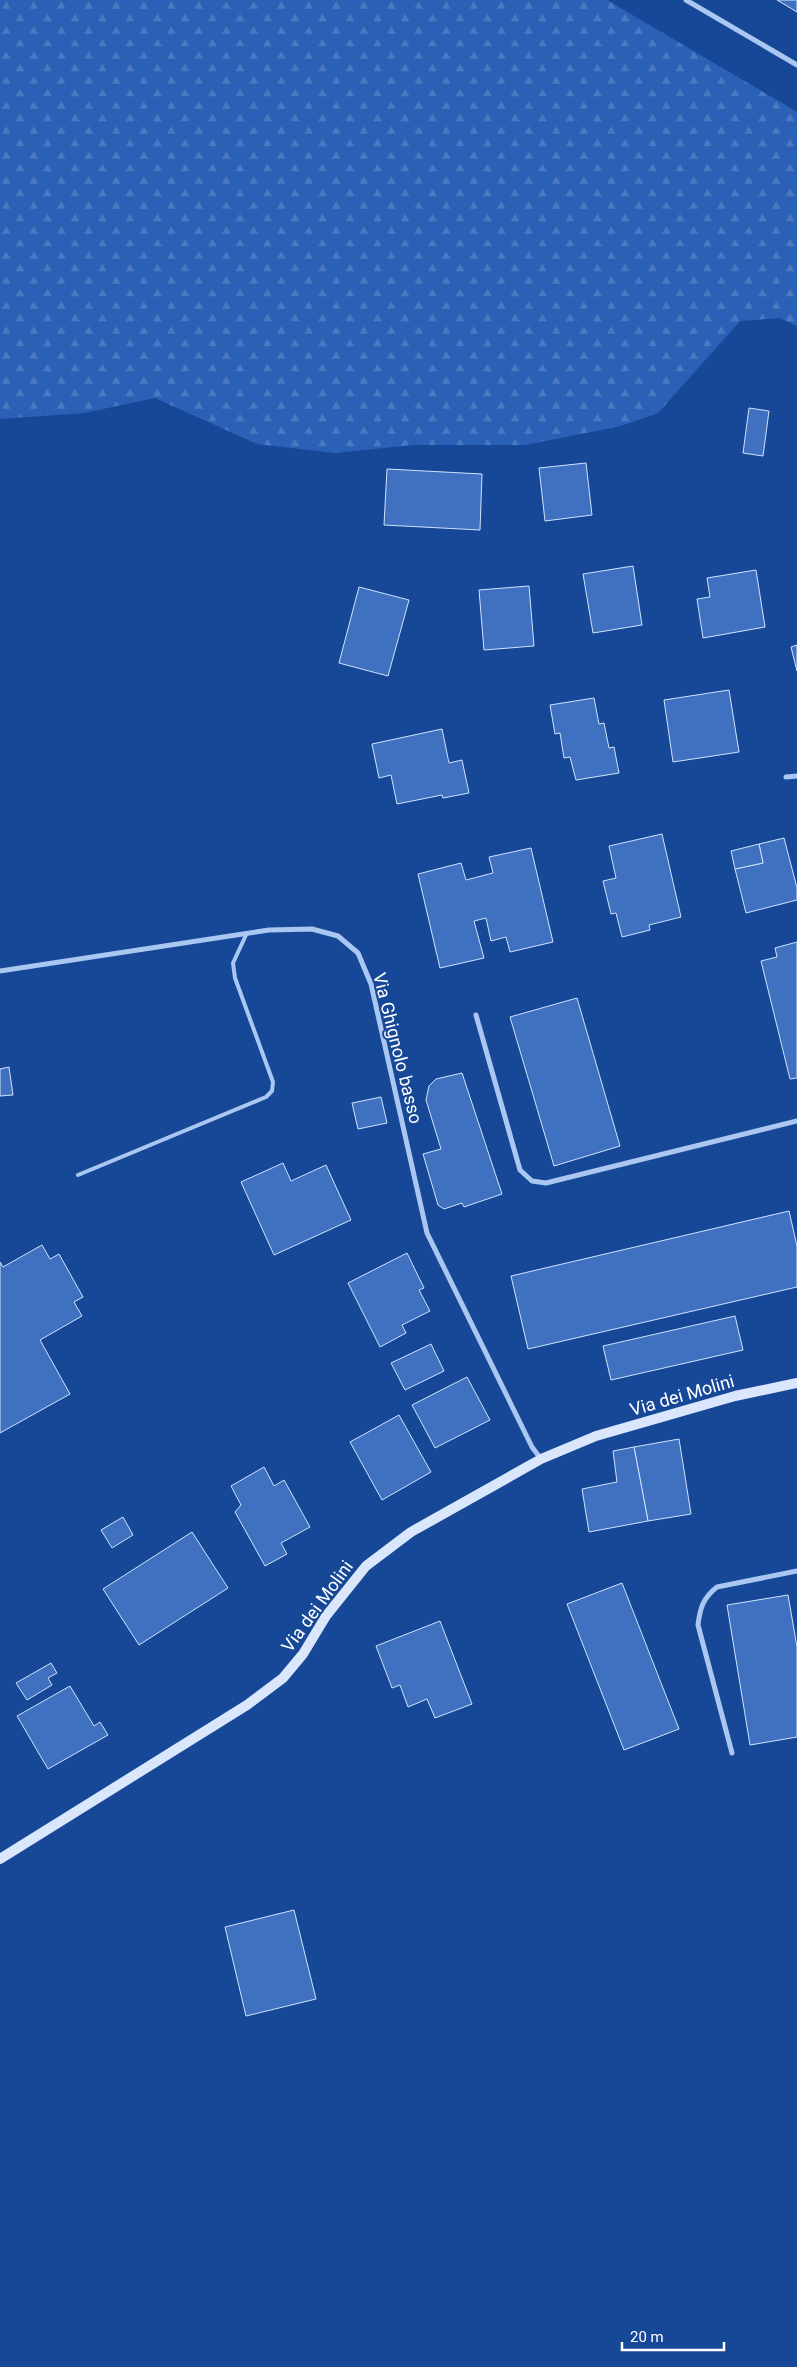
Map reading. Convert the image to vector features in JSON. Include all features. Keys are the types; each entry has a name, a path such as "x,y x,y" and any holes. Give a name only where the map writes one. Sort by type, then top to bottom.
{"street":[{"path":"686,0 797,65"},
{"path":"786,777 797,776"},
{"name":"Via Ghignolo basso","path":"0,971 62,960 246,935 269,930 312,929 338,936 358,954 371,984 427,1233 532,1447 541,1459"},
{"path":"476,1015 520,1170 532,1180 546,1183 797,1121"},
{"name":"Via dei Molini","path":"0,1859 247,1705 283,1678 303,1654 326,1616 366,1566 411,1532 541,1459 596,1436 735,1396 797,1383"},
{"path":"732,1753 698,1625 700,1609 706,1595 717,1587 797,1571"}],"lane":[{"path":"78,1176 266,1097 272,1091 273,1082 235,978 233,964 246,935"}],"green space":[{"path":"0,0 607,0 797,112 797,326 779,318 740,321 658,413 621,426 525,445 413,445 335,453 257,444 155,398 84,413 0,419"}],"building":[{"path":"777,0 797,0 797,12"},
{"path":"749,408 769,411 763,456 743,453"},
{"path":"586,463 592,515 545,521 539,468"},
{"path":"387,469 482,474 480,530 384,525"},
{"path":"633,566 642,625 593,633 583,574"},
{"path":"756,570 765,627 703,638 697,599 710,597 707,578"},
{"path":"529,586 534,646 484,650 479,590"},
{"path":"359,587 409,600 388,676 339,663"},
{"path":"797,645 797,671 791,647"},
{"path":"729,690 739,752 673,762 664,700"},
{"path":"594,698 599,724 604,723 609,748 614,747 619,773 576,780 570,757 564,758 560,733 555,734 550,705"},
{"path":"442,729 449,763 462,760 469,793 443,798 442,795 397,804 391,775 379,778 372,744"},
{"path":"662,834 681,917 649,925 650,930 622,937 616,913 611,914 603,881 616,878 609,846"},
{"path":"784,838 797,888 797,900 746,913 735,869 763,863 759,844"},
{"path":"759,844 763,863 735,869 731,851"},
{"path":"531,848 553,942 510,952 506,937 491,941 486,918 474,921 484,958 440,968 418,874 461,863 466,880 493,873 489,857"},
{"path":"797,942 797,1078 790,1079 761,961 777,957 775,948"},
{"path":"577,998 620,1146 554,1166 510,1017"},
{"path":"9,1067 13,1095 0,1096 0,1069"},
{"path":"462,1073 502,1194 464,1207 462,1203 444,1209 438,1205 423,1154 441,1149 426,1100 429,1086 436,1079"},
{"path":"381,1097 387,1123 358,1129 352,1103"},
{"path":"283,1163 291,1181 326,1165 351,1220 274,1255 241,1182"},
{"path":"789,1211 797,1246 797,1287 528,1349 511,1276"},
{"path":"42,1245 50,1259 59,1254 83,1297 74,1302 82,1316 40,1340 70,1394 0,1433 0,1262 3,1267"},
{"path":"407,1253 424,1288 419,1290 430,1311 402,1325 406,1333 380,1347 348,1283"},
{"path":"735,1316 743,1350 611,1380 603,1346"},
{"path":"431,1344 444,1371 405,1390 391,1363"},
{"path":"467,1377 490,1420 435,1448 412,1405"},
{"path":"399,1415 431,1472 382,1500 350,1442"},
{"path":"679,1439 691,1514 648,1521 634,1447"},
{"path":"634,1447 648,1521 589,1532 582,1489 617,1482 613,1451"},
{"path":"264,1467 274,1486 284,1480 310,1527 281,1543 287,1554 265,1566 235,1512 241,1505 231,1486"},
{"path":"123,1517 133,1535 112,1548 101,1530"},
{"path":"192,1532 228,1588 139,1645 103,1589"},
{"path":"622,1583 679,1729 624,1750 567,1604"},
{"path":"788,1595 797,1647 797,1737 750,1745 727,1605"},
{"path":"440,1621 472,1704 435,1718 427,1699 408,1707 400,1685 392,1688 376,1646"},
{"path":"51,1663 57,1673 48,1678 52,1685 27,1700 16,1683"},
{"path":"70,1686 94,1726 100,1722 108,1735 48,1769 17,1716"},
{"path":"294,1910 316,1999 246,2016 225,1927"}]}
